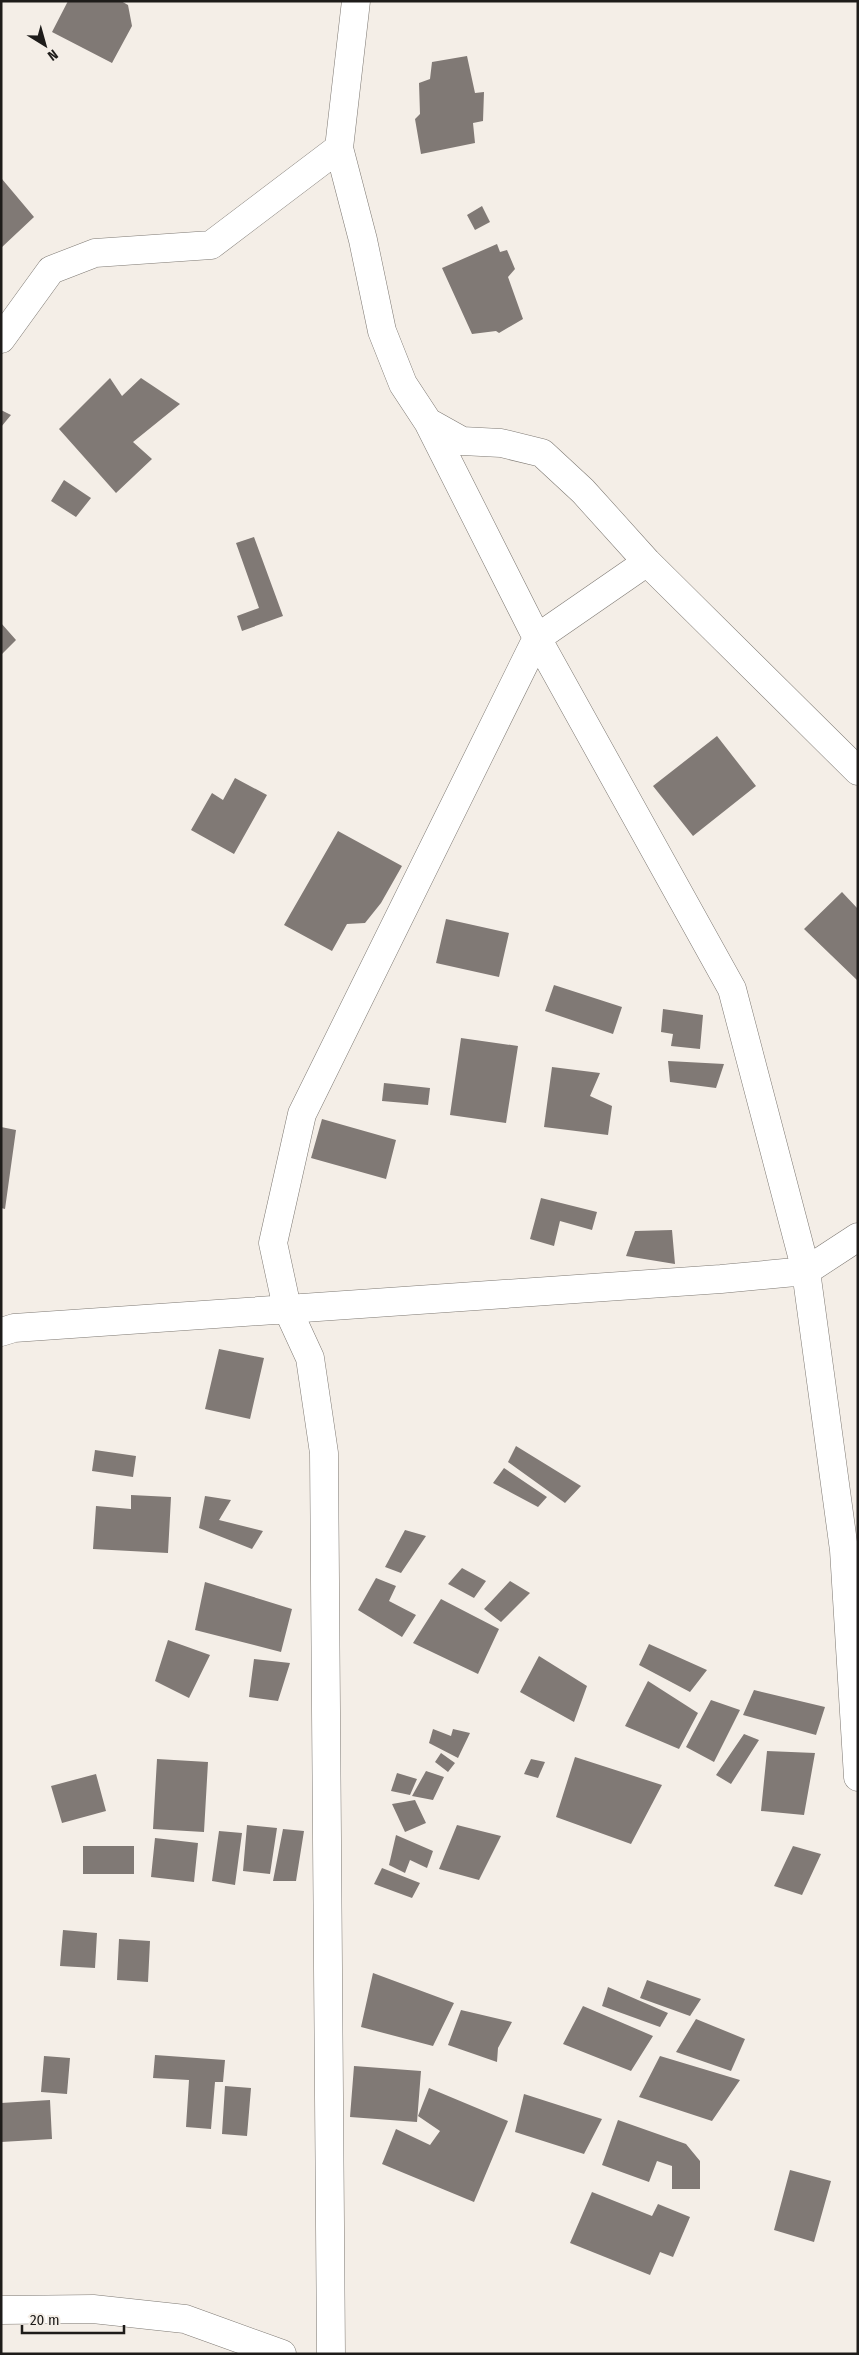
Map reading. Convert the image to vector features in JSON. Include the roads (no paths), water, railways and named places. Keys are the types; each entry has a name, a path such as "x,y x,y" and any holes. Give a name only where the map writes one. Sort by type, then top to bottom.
{"street":[{"path":"356,1 339,148 363,240 382,331 403,384 428,422 537,638 732,989 806,1272 844,1550 858,1777"},
{"path":"1,339 51,270 95,253 211,245 339,148"},
{"path":"428,422 462,441 501,443 542,452 584,492 648,562 858,771"},
{"path":"331,2354 324,1453 310,1358 287,1308 273,1242 302,1114 537,638 648,562"},
{"path":"1,1332 14,1328 806,1272 858,1237"},
{"path":"1,2310 94,2309 185,2319 282,2354"}]}
